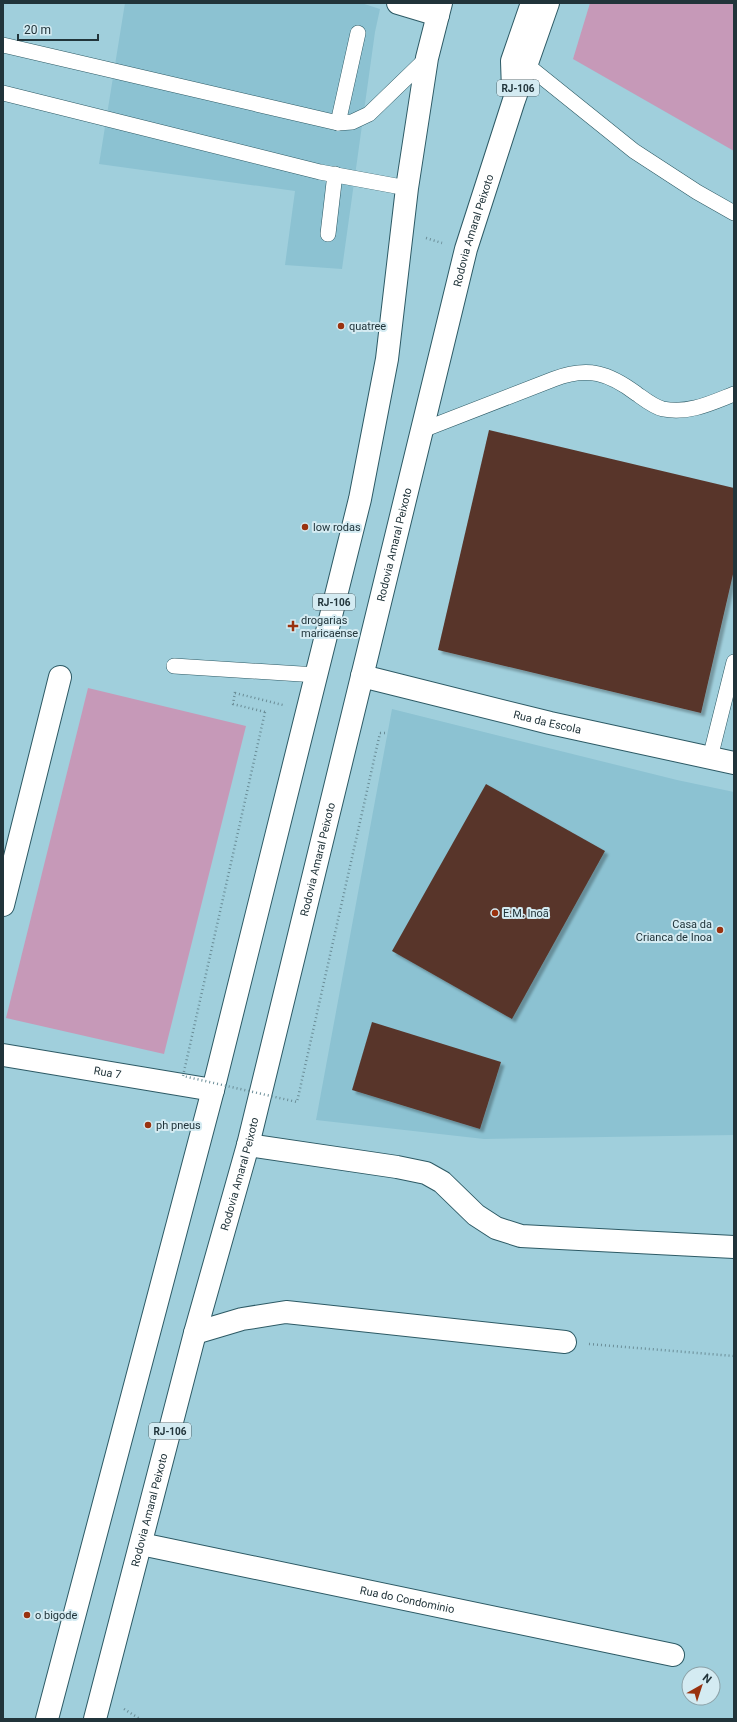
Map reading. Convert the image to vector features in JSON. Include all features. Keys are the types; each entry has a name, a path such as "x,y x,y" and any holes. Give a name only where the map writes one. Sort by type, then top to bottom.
{"main road":[{"path":"398,3 440,9"},
{"path":"514,100 512,61 532,3"},
{"name":"Rodovia Amaral Peixoto","path":"95,1719 196,1333 248,1144 420,431 466,249 514,100 548,3"},
{"name":"RJ-106","path":"47,1719 213,1090 360,499 386,367 407,188 427,58 440,9"},
{"name":"Rua da Escola","path":"362,676 550,723 734,763"},
{"path":"3,905 60,678"},
{"name":"Rua 7","path":"3,1055 213,1090"},
{"path":"248,1144 397,1167 426,1173 442,1182 476,1215 496,1228 521,1236 734,1247"},
{"path":"196,1333 242,1319 286,1312 565,1342"},
{"name":"Rua do Condominio","path":"141,1544 673,1656"}],"lane":[{"path":"338,123 358,33"},
{"path":"3,46 338,123 352,122 369,114 427,58"},
{"path":"527,65 634,150 697,192 734,213"},
{"path":"3,94 320,172 407,188"},
{"path":"328,234 335,174"},
{"path":"420,431 567,374 581,372 606,375 621,382 646,401 662,409 693,409 734,394"},
{"path":"710,758 734,662"},
{"path":"174,666 316,675"}],"path":[{"path":"402,232 466,249"},
{"path":"240,670 233,704 265,712 184,1076 297,1102 380,732 385,733"},
{"path":"235,693 307,711"},
{"path":"565,1342 734,1356"}],"shaded area":[{"path":"125,3 361,3 380,9 375,32 342,269 285,265 295,191 99,164"},
{"path":"590,3 734,3 734,151 573,59"},
{"path":"88,688 246,726 164,1054 6,1018"},
{"path":"392,709 677,780 734,792 734,1135 484,1139 316,1120"}],"building":[{"path":"489,430 734,488 734,570 701,713 438,650"},
{"path":"486,784 605,851 512,1019 392,951"},
{"path":"372,1022 501,1062 480,1129 352,1090"}],"place":[{"name":"quatree","path":"341,326"},
{"name":"low rodas","path":"305,527"},
{"name":"drogarias maricaense","path":"293,626"},
{"name":"E.M. Inoã","path":"495,913"},
{"name":"Casa da Crianca de Inoa","path":"720,930"},
{"name":"ph pneus","path":"148,1125"},
{"name":"o bigode","path":"27,1615"}]}
